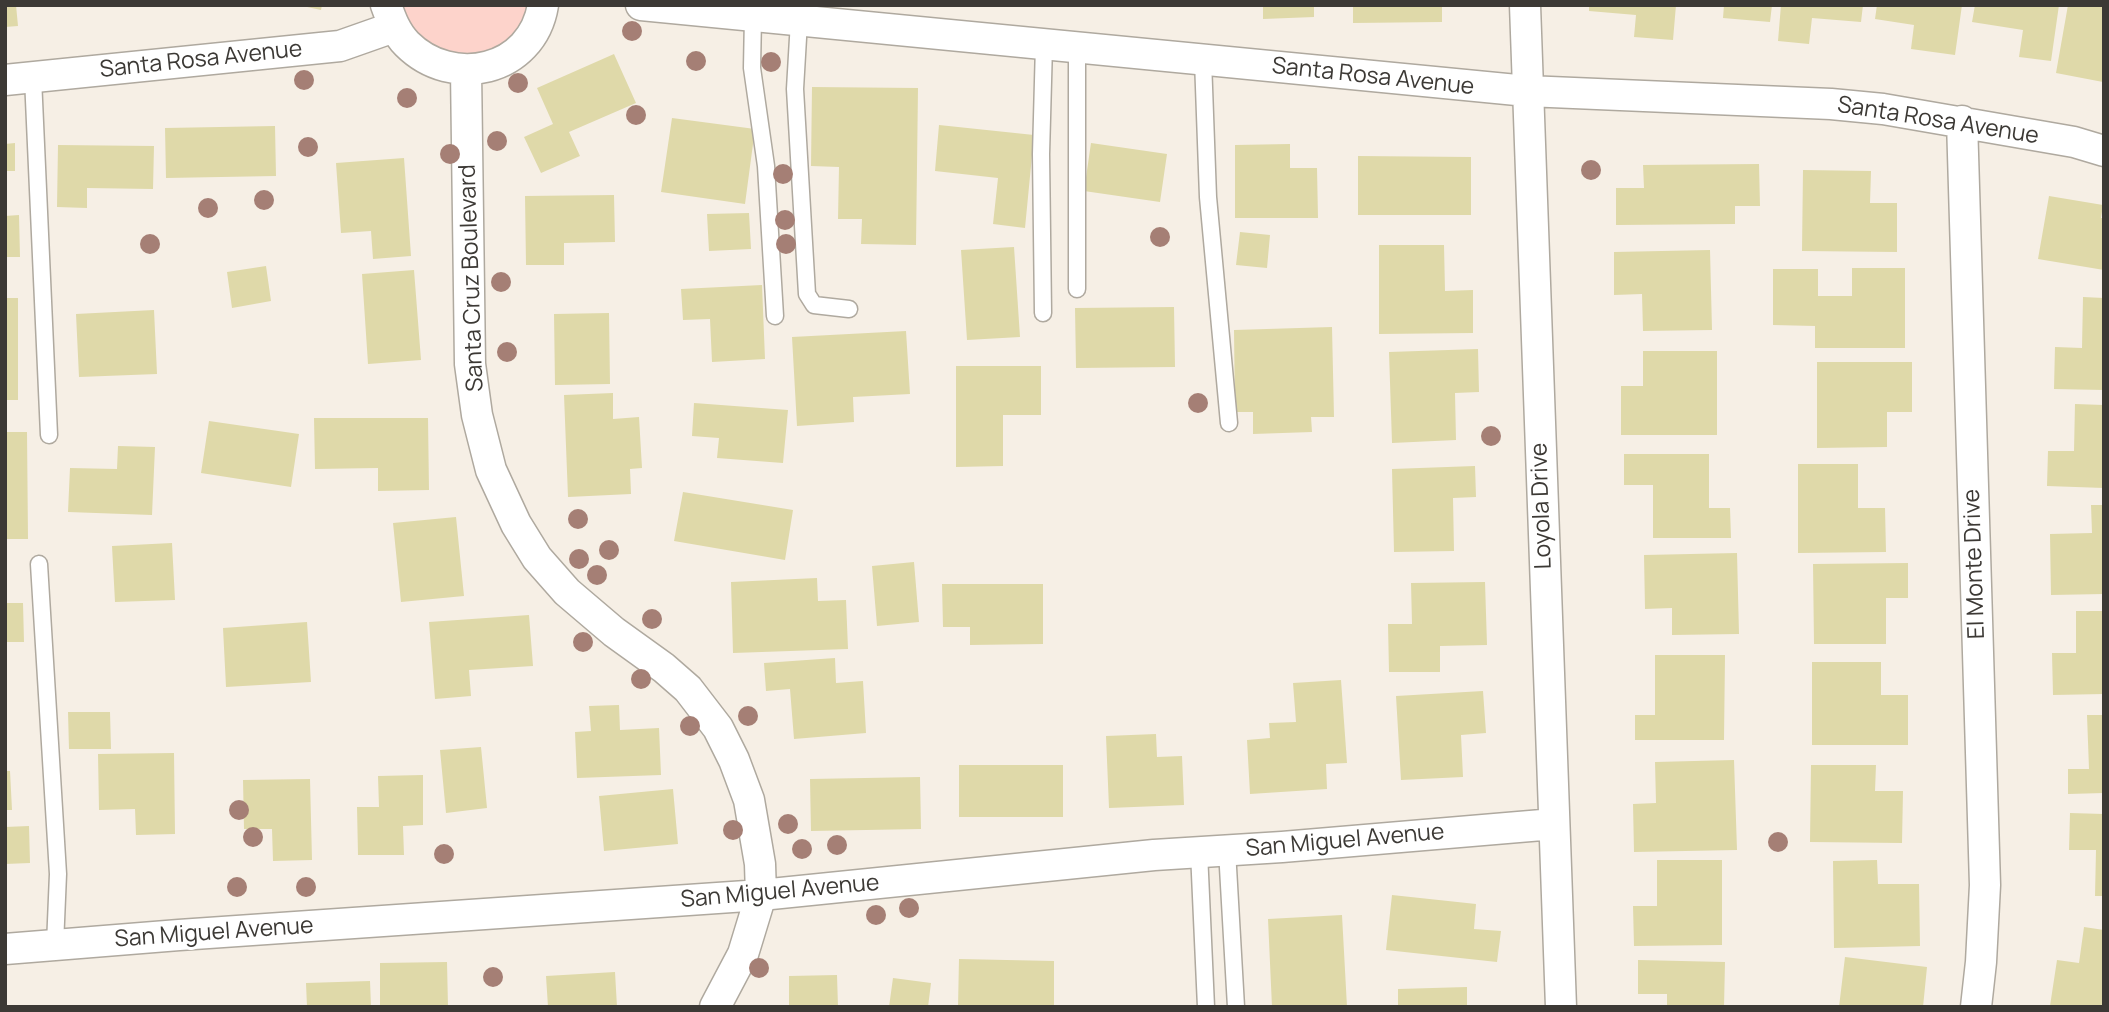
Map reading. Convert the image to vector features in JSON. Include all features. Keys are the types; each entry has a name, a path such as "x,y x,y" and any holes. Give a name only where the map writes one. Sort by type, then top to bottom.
{"street":[{"path":"390,16 404,41 425,57 448,67 466,70 496,64 521,48 534,32 543,5"},
{"name":"Santa Rosa Avenue","path":"641,5 1527,91 1831,104 1883,109 1962,121 2104,150"},
{"name":"Loyola Drive","path":"1525,5 1561,1007"},
{"name":"Santa Rosa Avenue","path":"19,79 340,46 390,16"},
{"name":"Santa Cruz Boulevard","path":"466,70 470,363 477,415 491,470 516,524 537,558 567,592 680,682 718,728 749,800 760,864 761,895 743,954 715,1007"},
{"name":"El Monte Drive","path":"1962,121 1985,885 1976,1007"},
{"name":"San Miguel Avenue","path":"5,949 761,895 1213,851 1554,824"}],"lane":[{"path":"753,16 752,68 766,166 775,316"},
{"path":"799,21 794,89 807,294 814,305 849,309"},
{"path":"1043,313 1041,154 1044,45"},
{"path":"1077,48 1077,289"},
{"path":"1203,60 1208,197 1229,423"},
{"path":"19,79 49,435"},
{"path":"39,564 58,874 55,945"},
{"path":"1206,1007 1213,851"},
{"path":"1213,851 1236,1007"}],"shaded area":[{"path":"386,5 543,5 534,32 448,67"}],"building":[{"path":"5,5 16,5 18,26 5,27"},
{"path":"298,5 322,5 321,10"},
{"path":"1263,5 1314,5 1314,17 1263,19"},
{"path":"1353,5 1442,5 1442,22 1353,23"},
{"path":"1589,5 1676,5 1673,40 1634,37 1636,15 1589,11"},
{"path":"1724,5 1772,5 1770,22 1723,18"},
{"path":"1781,5 1863,5 1861,22 1812,18 1809,44 1778,41"},
{"path":"1877,5 1962,5 1955,55 1911,49 1914,25 1875,19"},
{"path":"1975,5 2059,5 2051,61 2019,57 2023,30 1972,22"},
{"path":"2068,5 2104,5 2103,82 2056,73"},
{"path":"614,54 636,103 569,132 580,156 541,173 524,137 553,124 537,88"},
{"path":"812,87 918,88 916,245 861,244 862,219 838,219 839,167 811,166"},
{"path":"672,118 755,129 745,204 661,192"},
{"path":"939,125 1034,135 1025,228 993,224 998,178 935,171"},
{"path":"275,126 276,176 166,178 165,128"},
{"path":"15,143 15,171 5,171 5,144"},
{"path":"1091,143 1167,154 1160,202 1084,191"},
{"path":"1290,144 1290,168 1317,168 1318,218 1235,218 1235,145"},
{"path":"58,145 154,146 153,189 87,188 87,208 57,207"},
{"path":"1358,156 1471,157 1471,215 1358,215"},
{"path":"404,158 411,256 373,259 371,231 341,233 336,163"},
{"path":"1759,164 1760,206 1735,206 1735,224 1616,225 1616,188 1644,188 1643,165"},
{"path":"1803,170 1871,171 1870,203 1897,203 1897,252 1802,251"},
{"path":"614,195 615,242 564,243 564,265 526,265 525,196"},
{"path":"2049,196 2103,205 2101,218 2104,218 2104,270 2038,259"},
{"path":"749,213 751,249 709,251 707,214"},
{"path":"19,215 20,257 5,257 5,216"},
{"path":"1240,232 1270,235 1267,268 1236,265"},
{"path":"1379,245 1444,245 1445,291 1473,290 1473,333 1379,334"},
{"path":"1014,247 1020,337 967,340 961,250"},
{"path":"1710,250 1712,330 1643,331 1642,294 1614,295 1614,252"},
{"path":"266,266 271,301 232,308 227,272"},
{"path":"1852,268 1905,268 1905,348 1815,348 1815,326 1773,325 1773,269 1818,269 1818,296 1852,296"},
{"path":"414,270 421,360 368,364 362,274"},
{"path":"762,285 765,359 712,362 710,319 683,320 681,289"},
{"path":"2083,297 2104,298 2104,390 2054,389 2055,347 2082,348"},
{"path":"5,298 18,298 18,400 5,400"},
{"path":"1174,307 1175,367 1076,368 1075,308"},
{"path":"154,310 157,374 79,377 76,314"},
{"path":"609,313 610,384 555,385 554,314"},
{"path":"1332,327 1334,417 1311,417 1312,432 1253,434 1253,412 1235,412 1234,330"},
{"path":"906,331 910,394 853,397 854,422 797,426 792,337"},
{"path":"1478,349 1479,392 1455,393 1456,440 1392,443 1389,352"},
{"path":"1643,351 1717,351 1717,435 1621,435 1621,386 1643,386"},
{"path":"1817,362 1912,362 1912,412 1887,412 1887,447 1817,448"},
{"path":"956,366 1041,366 1041,415 1003,415 1003,466 956,467"},
{"path":"613,393 613,419 639,417 642,468 630,469 631,494 568,497 564,395"},
{"path":"694,403 788,410 783,463 717,458 719,438 692,436"},
{"path":"2075,404 2104,405 2104,488 2047,486 2048,451 2074,451"},
{"path":"314,418 428,418 429,490 378,491 378,468 315,469"},
{"path":"209,421 299,434 291,487 201,473"},
{"path":"5,432 27,432 28,539 5,539"},
{"path":"118,446 155,447 152,515 68,512 70,468 117,469"},
{"path":"1624,454 1709,454 1709,508 1730,508 1731,538 1653,538 1653,485 1624,485"},
{"path":"1798,464 1858,464 1858,508 1885,508 1886,552 1798,553"},
{"path":"1475,466 1476,497 1453,498 1454,551 1394,552 1392,469"},
{"path":"683,492 793,510 785,560 674,541"},
{"path":"2091,505 2104,505 2104,594 2051,595 2050,534 2092,533"},
{"path":"456,517 464,596 401,602 393,523"},
{"path":"172,543 175,600 115,602 112,546"},
{"path":"1737,553 1739,634 1672,635 1672,608 1645,609 1644,555"},
{"path":"914,562 919,622 877,626 872,566"},
{"path":"1908,563 1908,598 1886,598 1886,644 1814,644 1813,564"},
{"path":"817,578 818,601 846,600 848,649 733,653 731,582"},
{"path":"1485,582 1487,645 1440,646 1440,672 1389,672 1388,624 1412,624 1411,583"},
{"path":"942,584 1043,584 1043,644 970,645 970,627 943,627"},
{"path":"5,603 23,603 24,642 5,642"},
{"path":"2076,611 2104,611 2104,694 2053,695 2052,653 2076,653"},
{"path":"529,615 533,666 469,670 471,696 435,699 429,622"},
{"path":"307,622 311,682 226,687 223,628"},
{"path":"1655,655 1725,655 1724,740 1635,740 1635,715 1655,715"},
{"path":"835,658 836,683 863,681 866,733 794,739 790,689 766,691 764,663"},
{"path":"1812,662 1881,662 1881,695 1908,695 1908,745 1812,745"},
{"path":"1341,680 1347,763 1326,764 1327,789 1250,794 1247,740 1270,738 1269,723 1296,722 1293,683"},
{"path":"1483,691 1486,733 1461,735 1463,777 1401,780 1396,696"},
{"path":"619,705 620,730 659,728 661,775 577,778 575,732 591,731 589,706"},
{"path":"68,712 110,712 111,749 69,749"},
{"path":"2087,715 2104,715 2104,793 2068,794 2068,769 2089,769"},
{"path":"1156,734 1157,757 1182,756 1184,805 1109,808 1106,736"},
{"path":"481,747 487,808 446,813 440,750"},
{"path":"174,753 175,834 136,835 135,809 99,810 98,754"},
{"path":"1734,760 1737,850 1634,852 1633,804 1656,803 1655,762"},
{"path":"959,765 1063,765 1063,817 959,817"},
{"path":"1811,765 1876,765 1875,791 1903,791 1902,843 1810,842"},
{"path":"5,771 10,771 12,810 5,810"},
{"path":"423,775 423,825 403,826 404,855 358,855 357,807 379,807 378,776"},
{"path":"920,777 921,829 811,831 810,779"},
{"path":"310,779 312,860 273,861 272,829 244,829 243,780"},
{"path":"673,789 678,844 604,851 599,796"},
{"path":"2070,813 2104,814 2104,896 2095,896 2096,850 2069,850"},
{"path":"29,826 30,863 5,864 5,827"},
{"path":"1657,860 1722,860 1722,945 1634,946 1633,906 1657,906"},
{"path":"1877,860 1878,884 1919,884 1920,946 1834,948 1833,861"},
{"path":"1392,895 1476,904 1474,929 1501,931 1497,962 1386,950"},
{"path":"1342,915 1347,1007 1272,1007 1268,919"},
{"path":"2084,927 2104,930 2104,1007 2050,1006 2057,960 2079,963"},
{"path":"1845,957 1927,967 1923,1007 1839,1007"},
{"path":"959,959 1054,961 1054,1007 958,1007"},
{"path":"1638,960 1725,962 1724,1007 1667,1007 1667,994 1638,994"},
{"path":"447,962 448,1007 380,1007 380,963"},
{"path":"615,972 617,1007 548,1007 546,976"},
{"path":"837,975 838,1007 789,1007 789,976"},
{"path":"893,978 931,983 928,1007 889,1007"},
{"path":"370,981 371,1007 307,1007 306,983"},
{"path":"1467,987 1467,1007 1398,1007 1398,989"}]}
